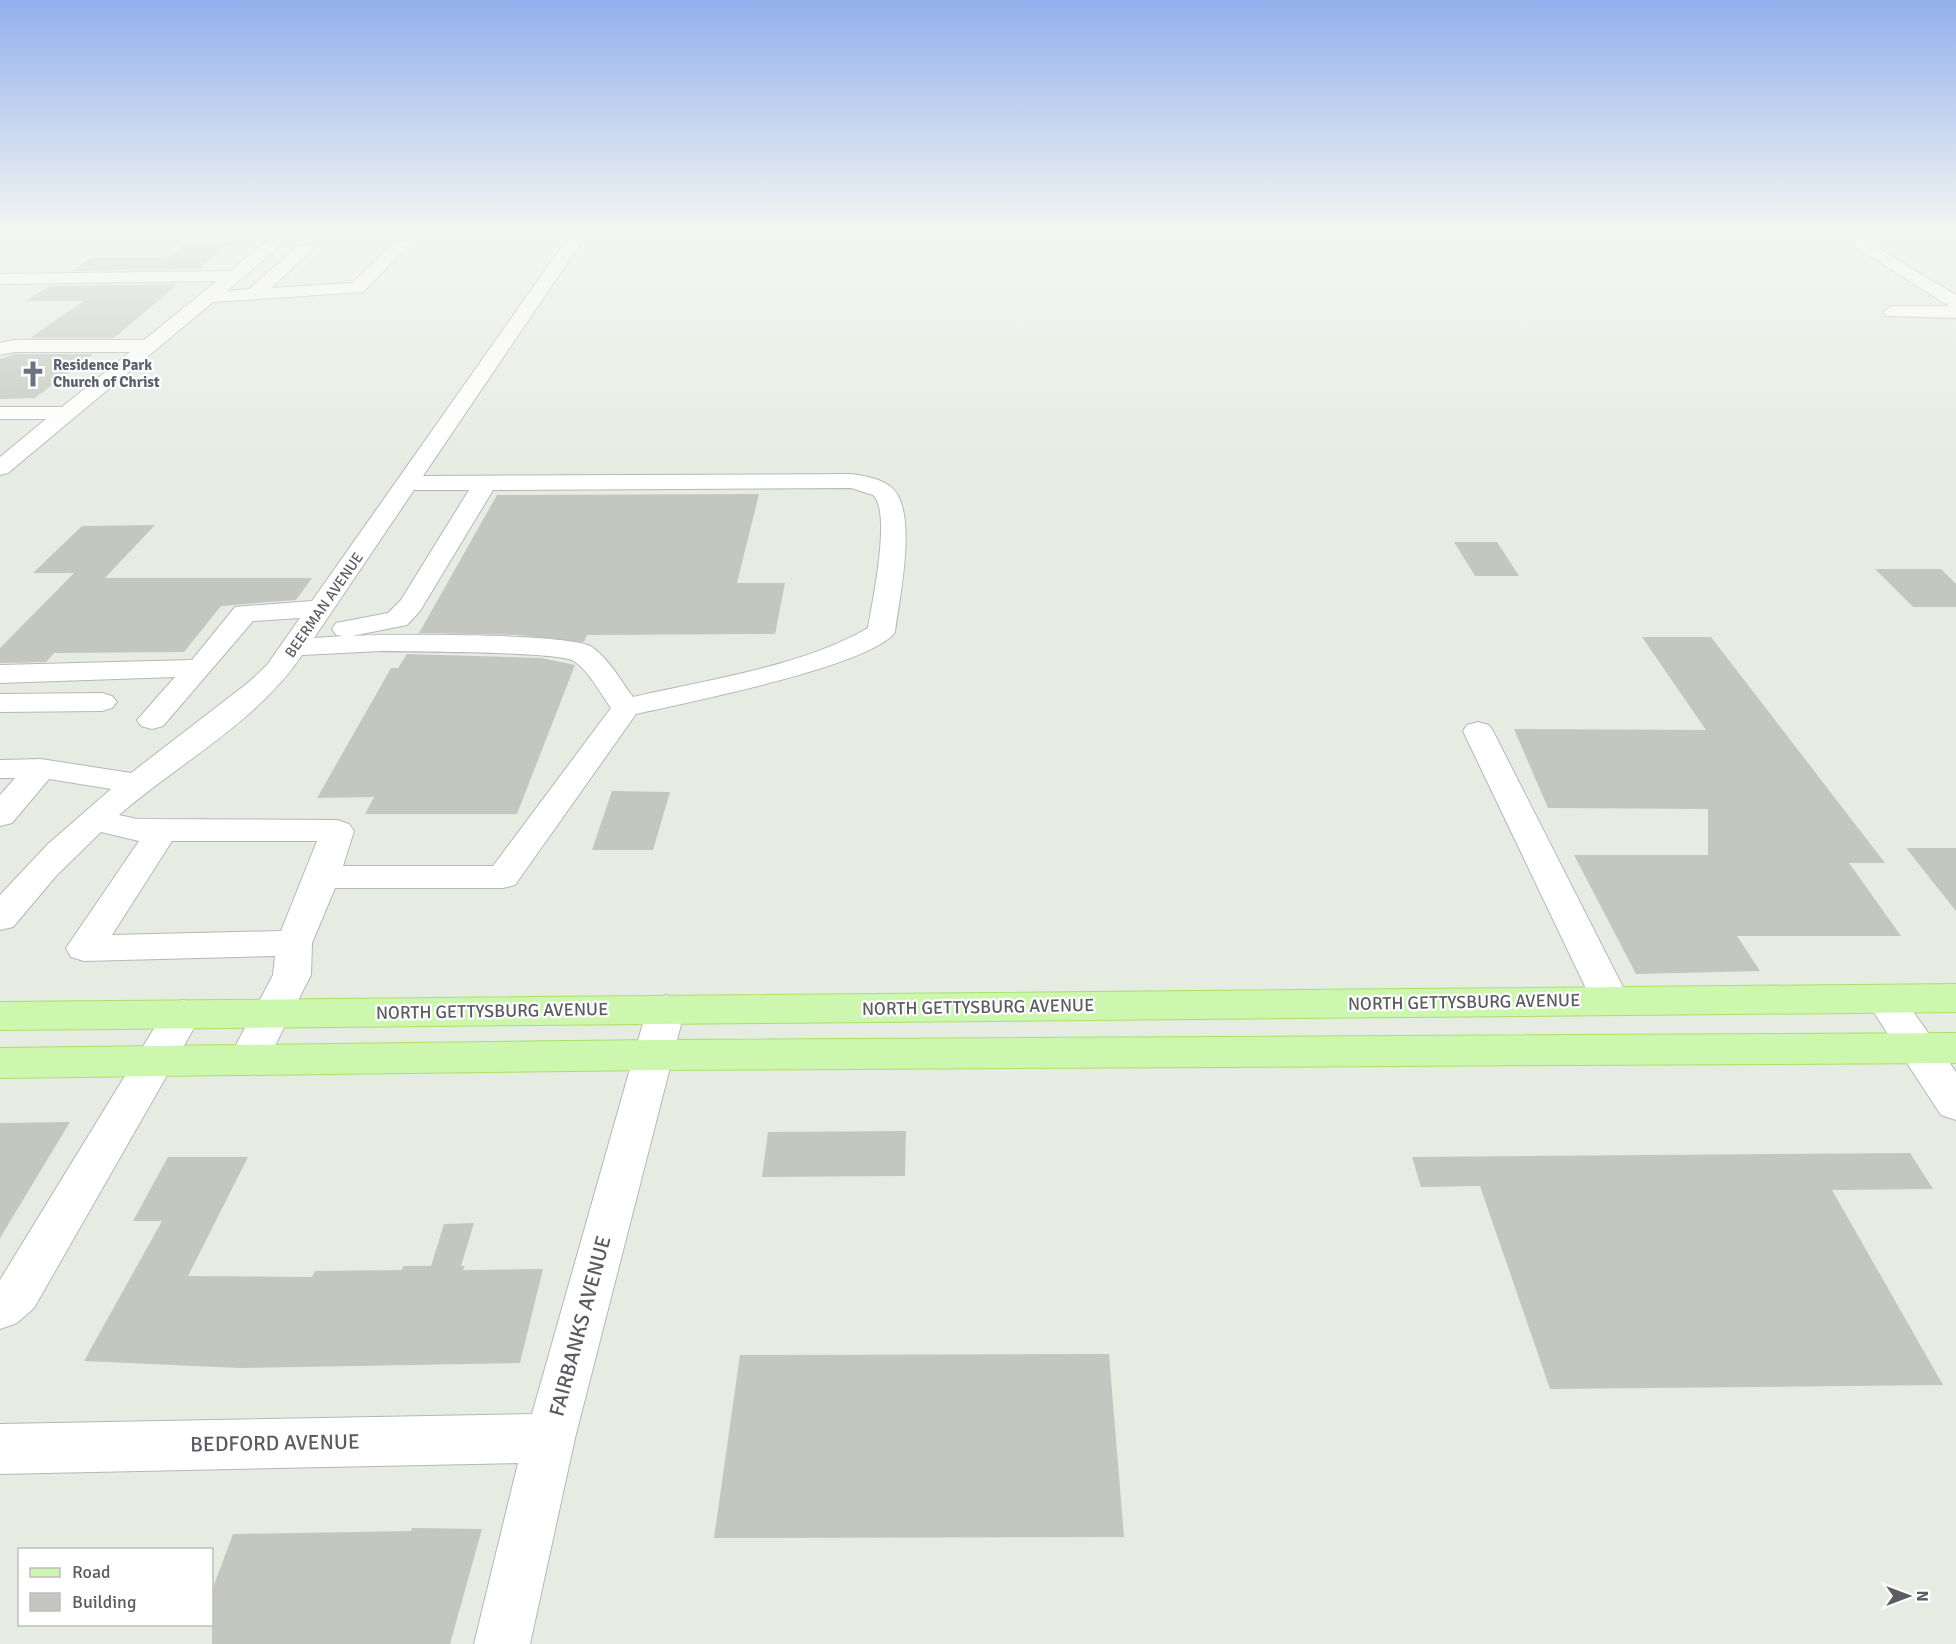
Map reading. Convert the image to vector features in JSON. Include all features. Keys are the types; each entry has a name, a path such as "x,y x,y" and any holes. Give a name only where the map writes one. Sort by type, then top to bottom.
{"main road":[{"name":"NORTH GETTYSBURG AVENUE","path":"0,1016 1956,998"},
{"path":"0,1063 653,1055 1937,1049"}],"street":[{"path":"0,468 195,309"},
{"name":"BEERMAN AVENUE","path":"0,918 56,856 94,820 259,689 308,629 527,309"},
{"path":"1892,312 1956,312"},
{"path":"0,349 14,346 150,346"},
{"path":"0,413 68,413"},
{"path":"0,442 32,442"},
{"path":"322,877 503,876 626,708 799,666 860,645 881,632 894,518 888,498 870,485 851,481 408,483"},
{"path":"308,629 354,629 397,619 411,605 485,483"},
{"path":"152,720 200,668 245,613 308,629 392,644 520,646 581,652 597,668 626,708"},
{"path":"1,675 200,668"},
{"path":"0,703 102,702"},
{"path":"1478,731 1611,1001"},
{"path":"0,816 41,768"},
{"path":"0,770 41,768 138,784"},
{"path":"94,820 137,830 337,831 322,877 294,943 292,975 248,1060"},
{"path":"162,831 84,948 294,943"},
{"path":"1884,999 1937,1049 1956,1104"},
{"name":"FAIRBANKS AVENUE","path":"502,1644 550,1437 666,1009"},
{"path":"0,1308 18,1293 183,1014"},
{"name":"BEDFORD AVENUE","path":"0,1449 550,1437"}],"building":[{"path":"73,309 149,309 114,338 30,338"},
{"name":"Residence Park Church of Christ","path":"14,354 93,354 35,398 0,399 0,359"},
{"path":"759,494 737,583 785,583 775,634 587,635 584,642 517,635 419,633 497,495"},
{"path":"155,525 105,578 312,578 296,600 221,606 184,652 54,653 46,662 0,663 0,648 74,573 33,573 82,526"},
{"path":"1454,542 1497,542 1519,576 1475,576"},
{"path":"1875,569 1941,569 1956,584 1956,607 1913,607"},
{"path":"1642,637 1711,637 1885,863 1849,863 1901,936 1737,936 1760,971 1636,974 1574,855 1708,855 1708,809 1548,808 1514,729 1706,730"},
{"path":"407,654 541,658 575,665 517,814 365,814 374,797 317,798 391,668 398,668"},
{"path":"612,791 670,792 653,850 592,850"},
{"path":"1906,848 1956,848 1956,911"},
{"path":"70,1122 0,1238 0,1123"},
{"path":"906,1131 905,1176 762,1177 768,1132"},
{"path":"1910,1153 1933,1189 1832,1190 1943,1385 1550,1389 1480,1186 1421,1187 1412,1157"},
{"path":"168,1157 248,1157 188,1276 312,1277 315,1271 402,1270 403,1266 431,1266 444,1224 474,1223 461,1266 465,1266 463,1270 543,1269 520,1363 239,1368 84,1361 162,1221 133,1221"},
{"path":"1109,1354 1124,1537 714,1538 740,1355"},
{"path":"412,1528 482,1529 450,1644 212,1644 213,1587 233,1534 411,1531"}],"place":[{"name":"Residence Park Church of Christ","path":"33,374"}]}
